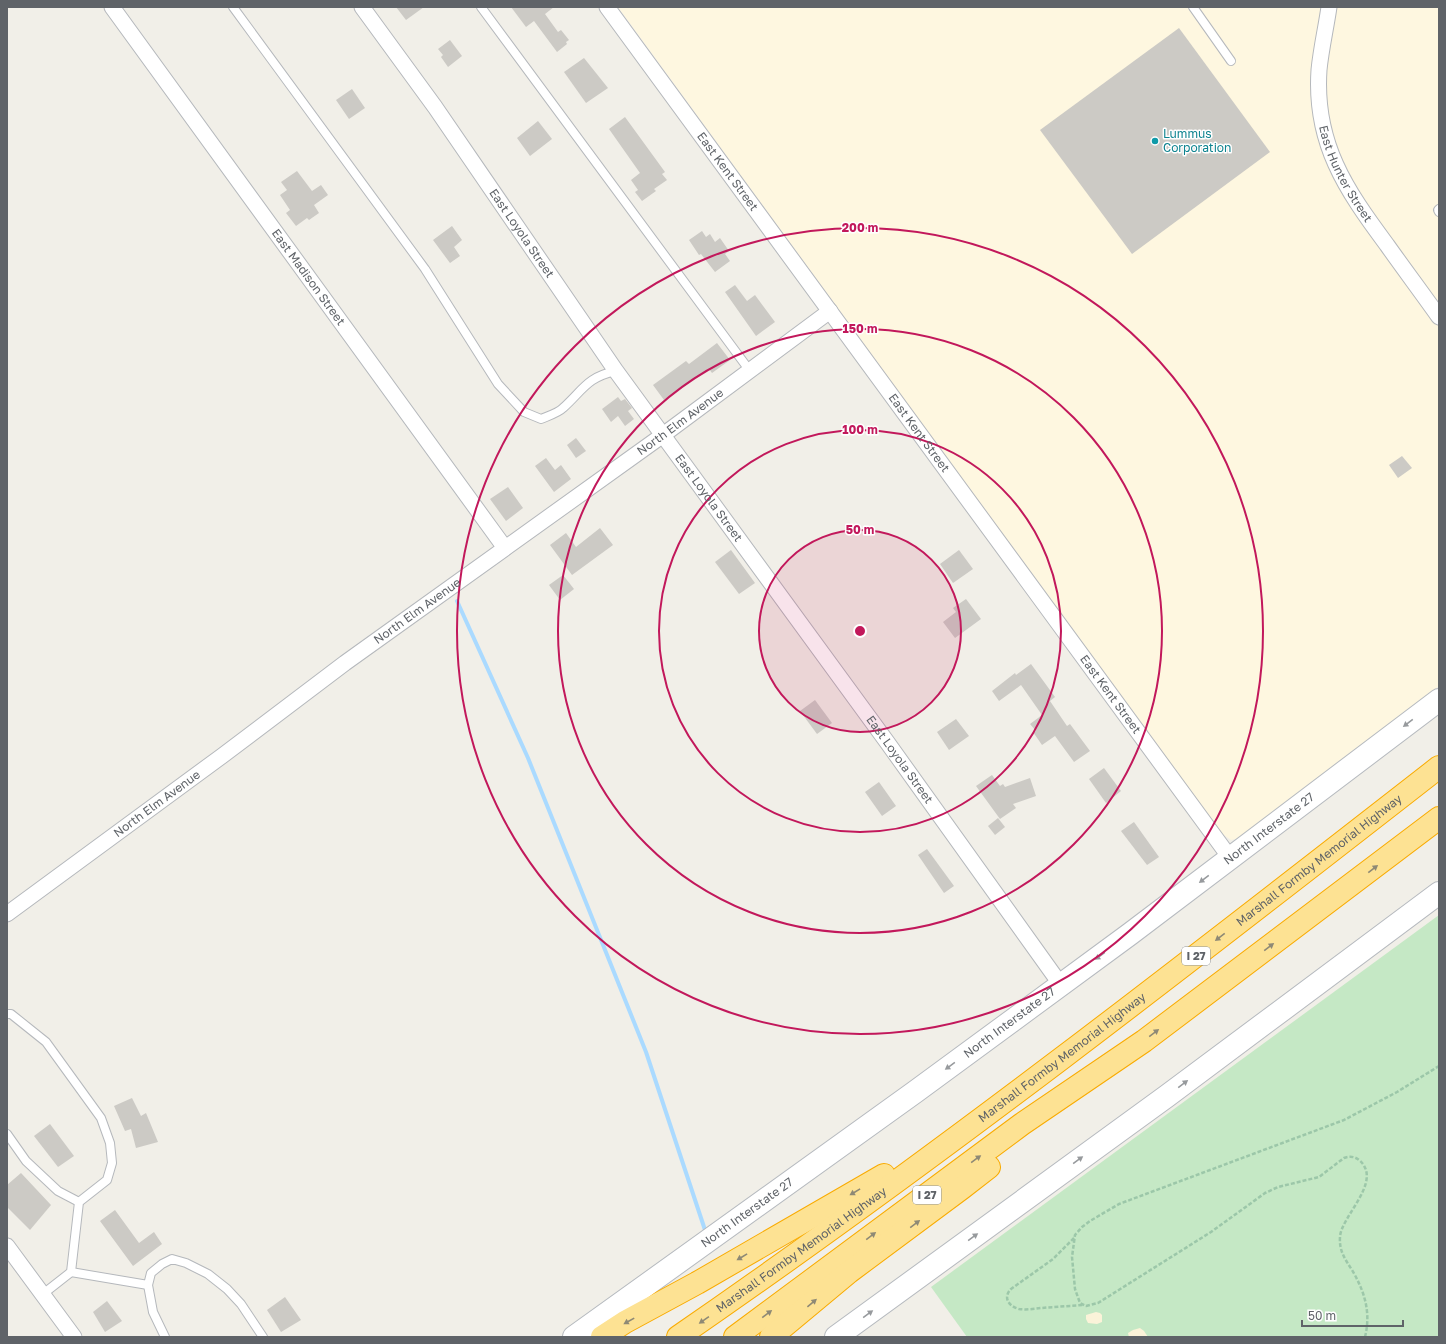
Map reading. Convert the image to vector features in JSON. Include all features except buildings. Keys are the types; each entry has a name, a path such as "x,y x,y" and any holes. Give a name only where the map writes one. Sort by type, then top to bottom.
{"highway":[{"name":"Marshall Formby Memorial Highway","path":"678,1337 952,1142 1111,1022 1439,767"},
{"name":"I 27","path":"736,1337 1022,1124 1122,1056 1272,945 1439,818"},
{"path":"771,1337 849,1272 962,1188 1087,1091 1122,1056"},
{"path":"602,1337 897,1167 952,1142"}],"main road":[{"name":"North Interstate 27","path":"574,1337 1061,985 1231,859 1439,700"},
{"path":"836,1337 1167,1096 1439,893"}],"street":[{"name":"East Madison Street","path":"112,7 505,548"},
{"name":"East Loyola Street","path":"362,7 435,107 616,371 1061,985"},
{"name":"East Kent Street","path":"607,7 1231,859"},
{"name":"East Hunter Street","path":"1329,7 1319,70 1323,126 1330,151 1343,181 1358,207 1439,317"},
{"name":"North Elm Avenue","path":"7,914 345,664 663,435 830,311"},
{"path":"7,1246 74,1337"}],"lane":[{"path":"233,7 425,270 498,384 524,412 541,419 562,409 584,386 602,374 616,371"},
{"path":"481,7 750,371"},
{"path":"1193,7 1231,61"},
{"path":"7,1014 11,1014 46,1042 101,1118 110,1143 112,1163 107,1180 79,1202 71,1272 43,1294"},
{"path":"7,1134 26,1161 58,1191 79,1202"},
{"path":"165,1337 153,1312 148,1285 150,1273 172,1259 186,1263 208,1274 227,1289 241,1304 263,1337"},
{"path":"71,1272 148,1285"}],"path":[{"path":"1083,1305 1077,1297 1072,1269 1074,1237 1077,1230 1082,1226 1119,1204 1344,1120 1397,1092 1439,1066"},
{"path":"1074,1237 1053,1259 1011,1288 1006,1299 1013,1306 1025,1309 1083,1305 1091,1306 1098,1303 1211,1232 1265,1193 1278,1187 1319,1177 1339,1161 1352,1157 1359,1160 1366,1175 1360,1199 1341,1229 1340,1245 1341,1252 1358,1279 1367,1304 1368,1316 1365,1337"}],"shaded area":[{"path":"618,7 1439,7 1439,686 1241,838 1231,840 1221,833"}],"green space":[{"path":"1439,915 1439,1337 967,1337 931,1287"}],"sand":[{"path":"1096,1312 1102,1315 1102,1322 1097,1324 1088,1323 1086,1315"},
{"path":"1140,1328 1148,1337 1129,1337 1128,1333"}],"waterway":[{"path":"457,601 528,758 646,1052 705,1230"}],"place":[{"name":"Lummus Corporation","path":"1155,141"}]}
